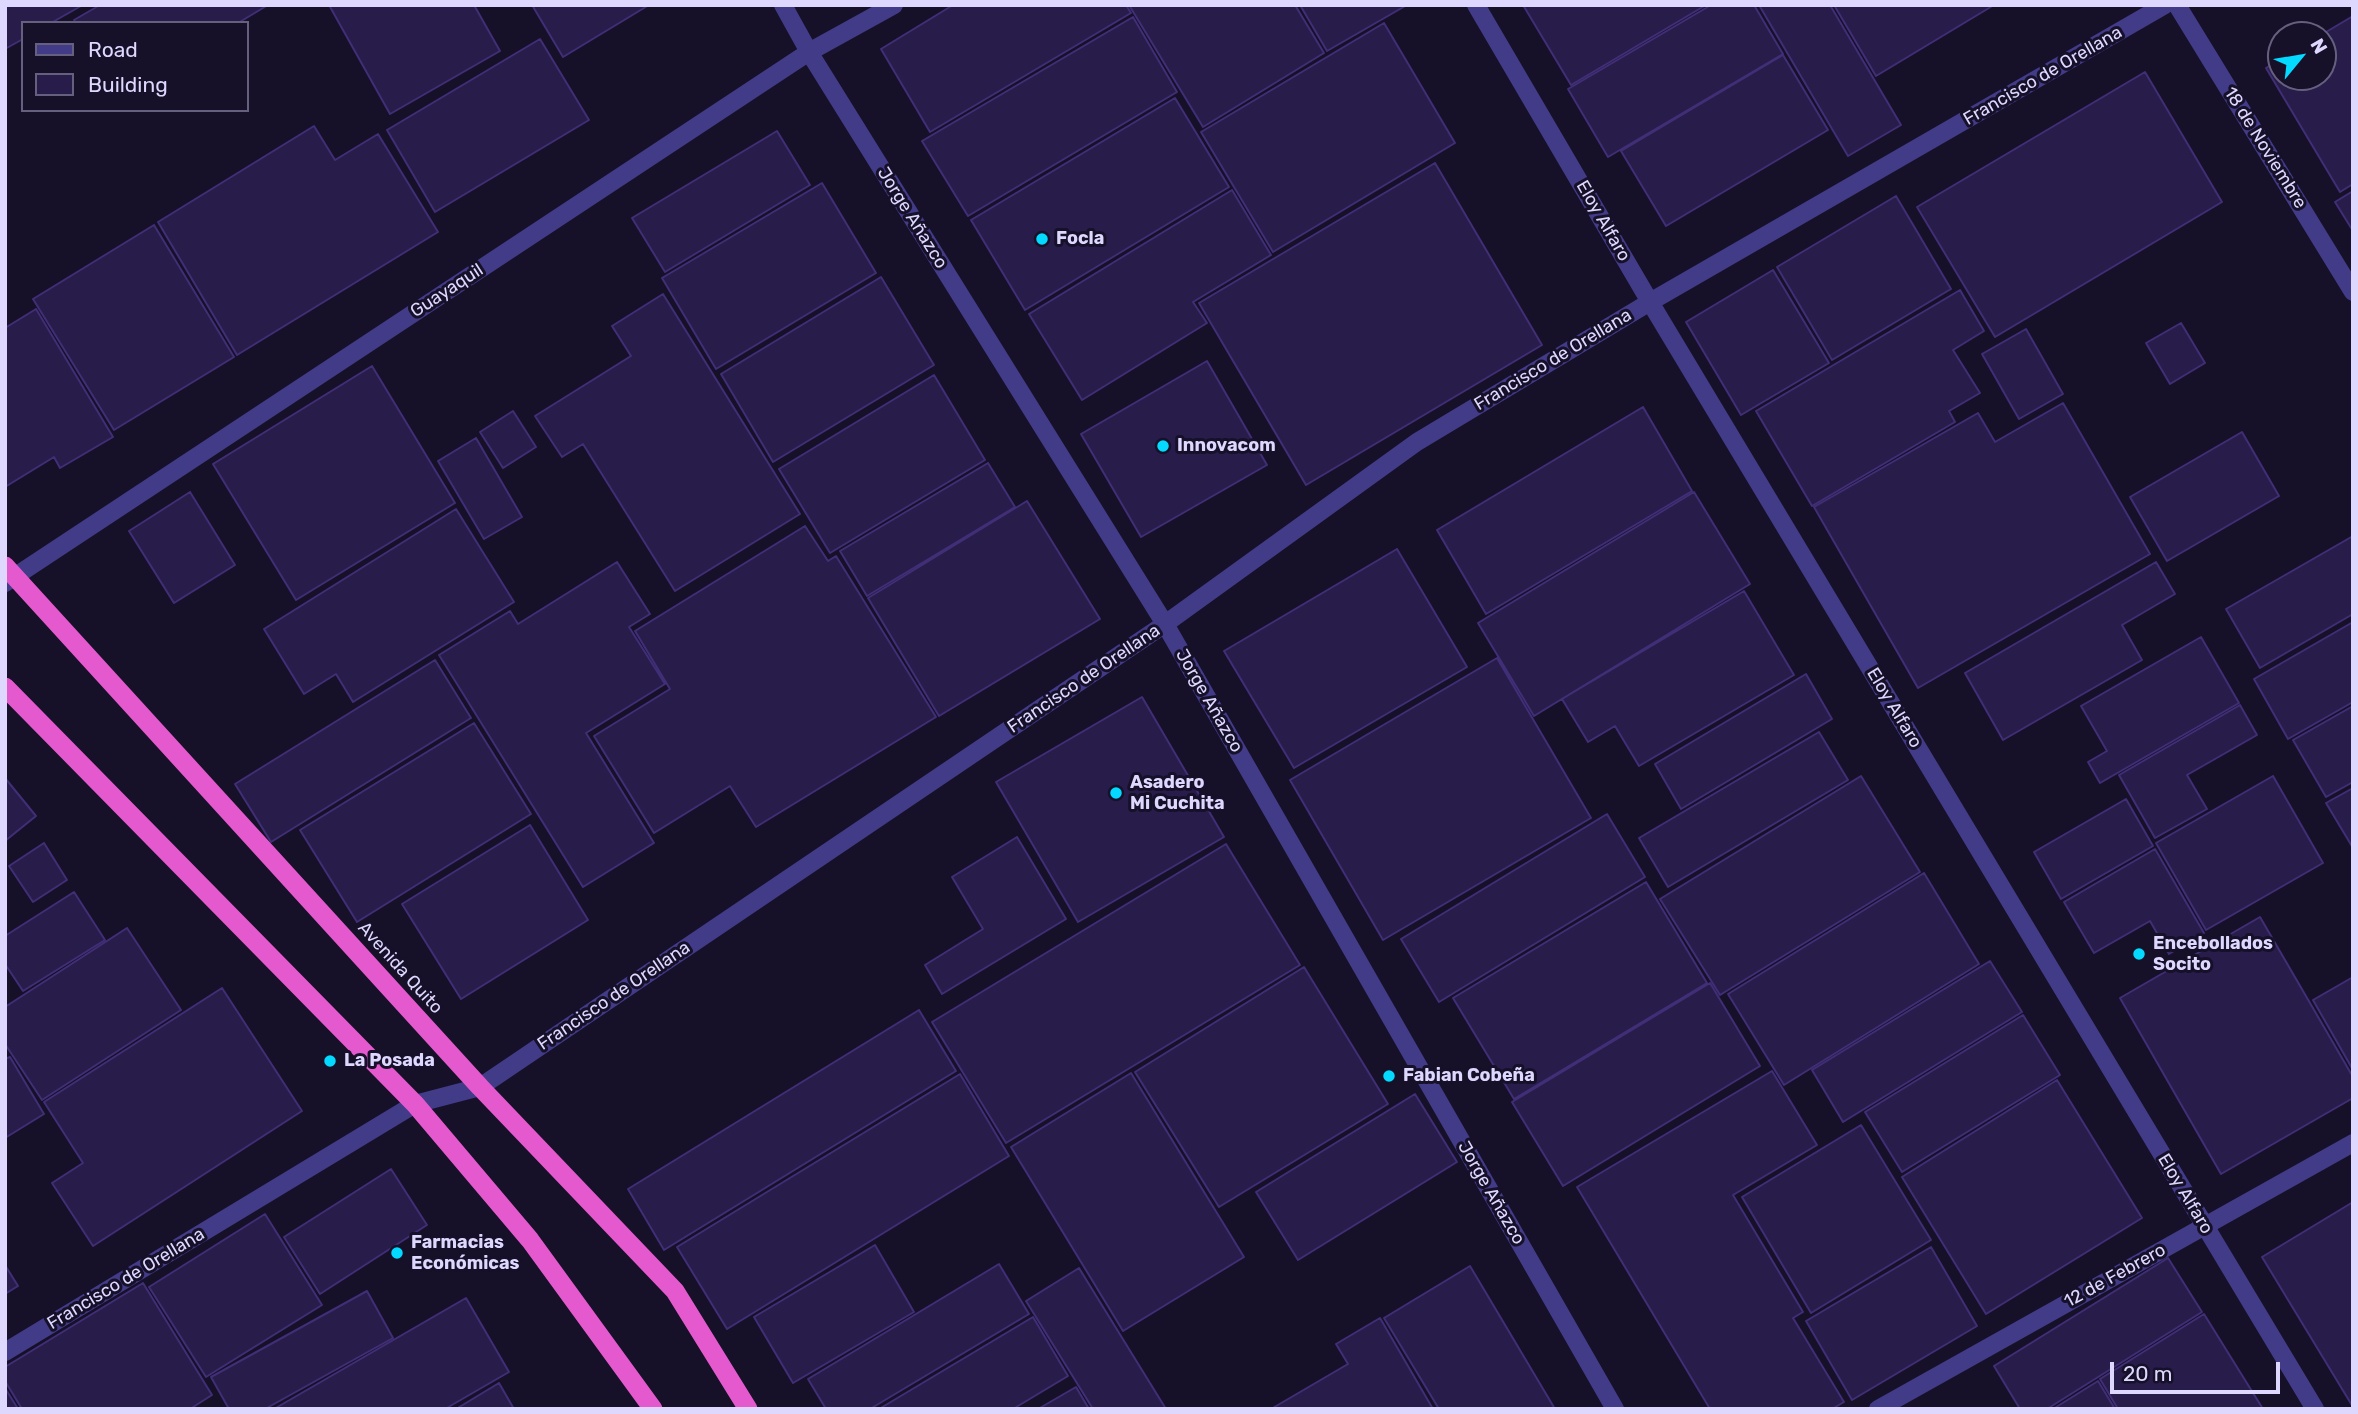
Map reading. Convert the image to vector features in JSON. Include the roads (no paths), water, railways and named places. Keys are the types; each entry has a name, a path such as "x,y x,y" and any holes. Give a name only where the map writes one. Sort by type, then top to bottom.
{"highway":[{"name":"Avenida Quito","path":"9,575 480,1087 675,1291 748,1409"},
{"path":"5,687 415,1104 530,1240 653,1409"}],"street":[{"name":"Jorge Añazco","path":"783,5 809,52 1165,624 1615,1409"},
{"name":"Guayaquil","path":"9,575 809,52 894,5"},
{"name":"Eloy Alfaro","path":"1476,5 1650,302 2315,1409"},
{"name":"Francisco de Orellana","path":"5,1352 415,1104 480,1087 1165,624 1417,442 1650,302 2165,5"},
{"name":"18 de Noviembre","path":"2176,5 2353,292"},
{"name":"12 de Febrero","path":"1878,1409 2353,1143"}],"place":[{"name":"Focla","path":"1042,239"},
{"name":"Innovacom","path":"1163,446"},
{"name":"Asadero Mi Cuchita","path":"1116,793"},
{"name":"Encebollados Socito","path":"2139,954"},
{"name":"La Posada","path":"330,1061"},
{"name":"Fabian Cobeña","path":"1389,1076"},
{"name":"Farmacias Económicas","path":"397,1253"}]}
